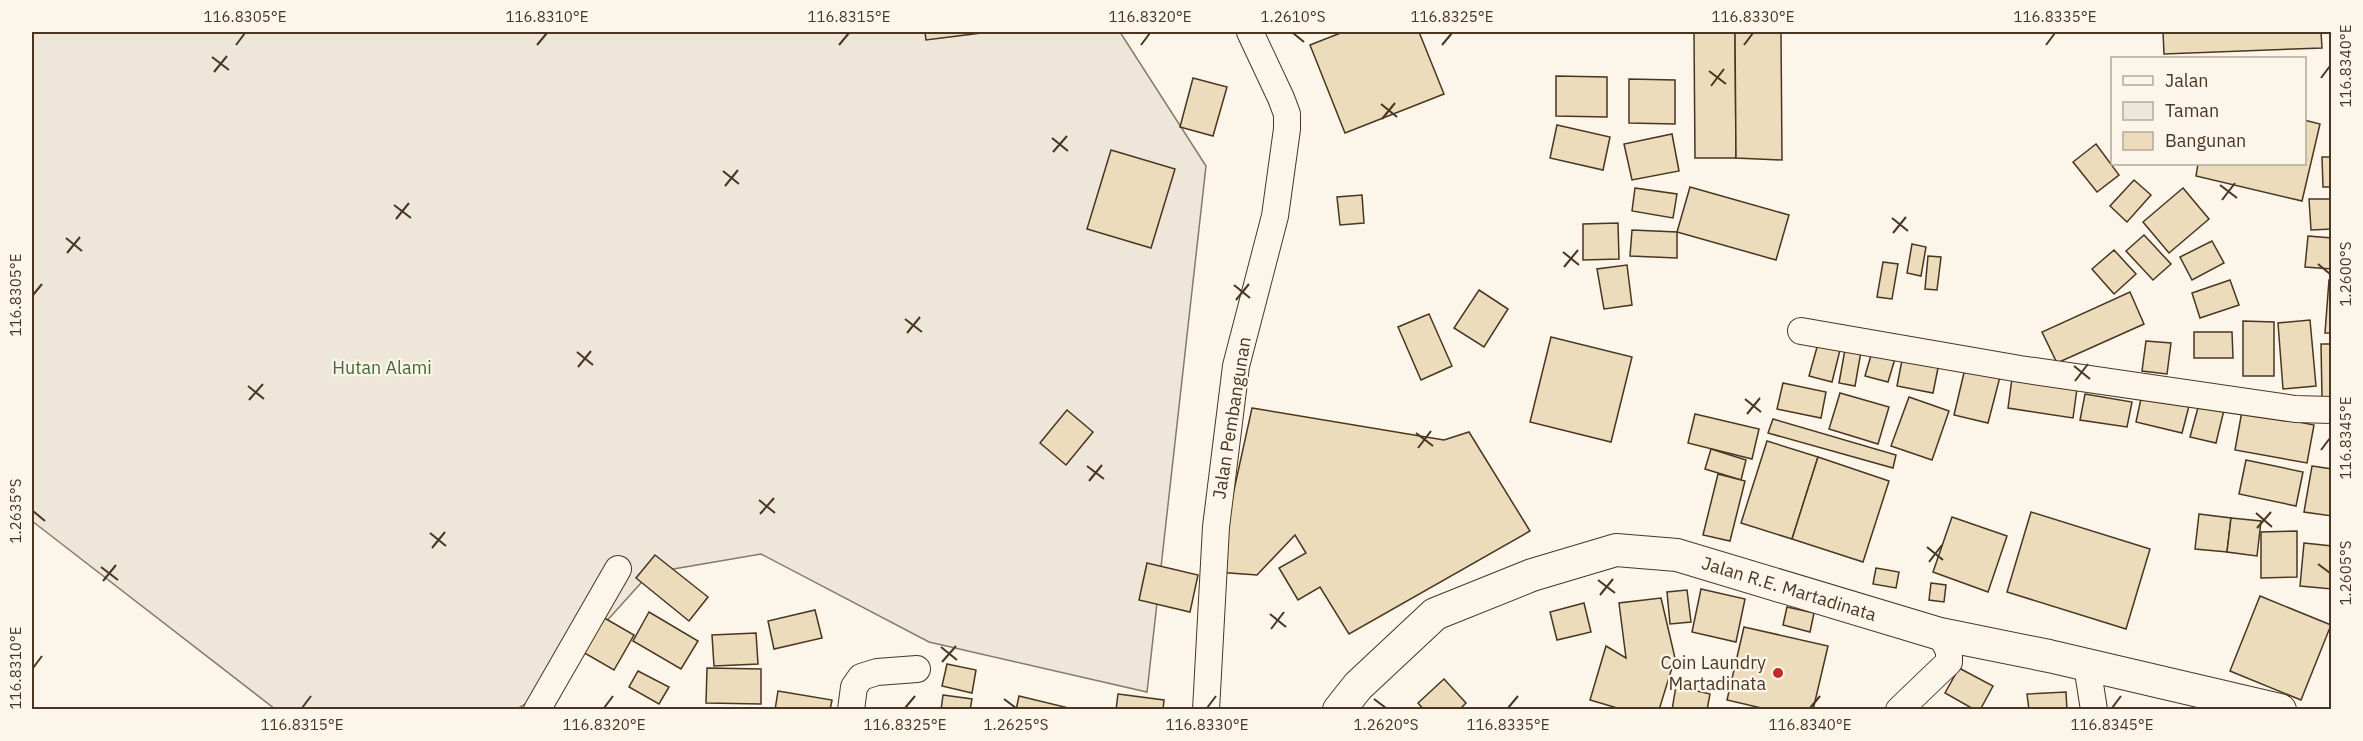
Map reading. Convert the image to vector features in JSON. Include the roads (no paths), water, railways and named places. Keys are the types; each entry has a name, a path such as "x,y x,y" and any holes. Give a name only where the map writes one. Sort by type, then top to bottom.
{"street":[{"name":"Jalan Pembangunan","path":"1206,710 1216,527 1236,366 1275,216 1287,129 1287,114 1281,98 1250,32"},
{"path":"1800,331 2031,370 2295,410 2331,410"},
{"name":"Jalan R.E. Martadinata","path":"1339,710 1358,686 1435,614 1532,575 1616,550 1677,555 1940,634 2087,664 2280,710"},
{"path":"537,710 618,569"},
{"path":"1899,710 1949,662 1949,651 1940,634"},
{"path":"2087,664 2094,710"},
{"path":"851,710 854,687 861,677 877,672 916,669"}],"place":[{"name":"Coin Laundry Martadinata","path":"1778,673"}],"park label":[{"name":"Hutan Alami","path":"382,368"}]}
